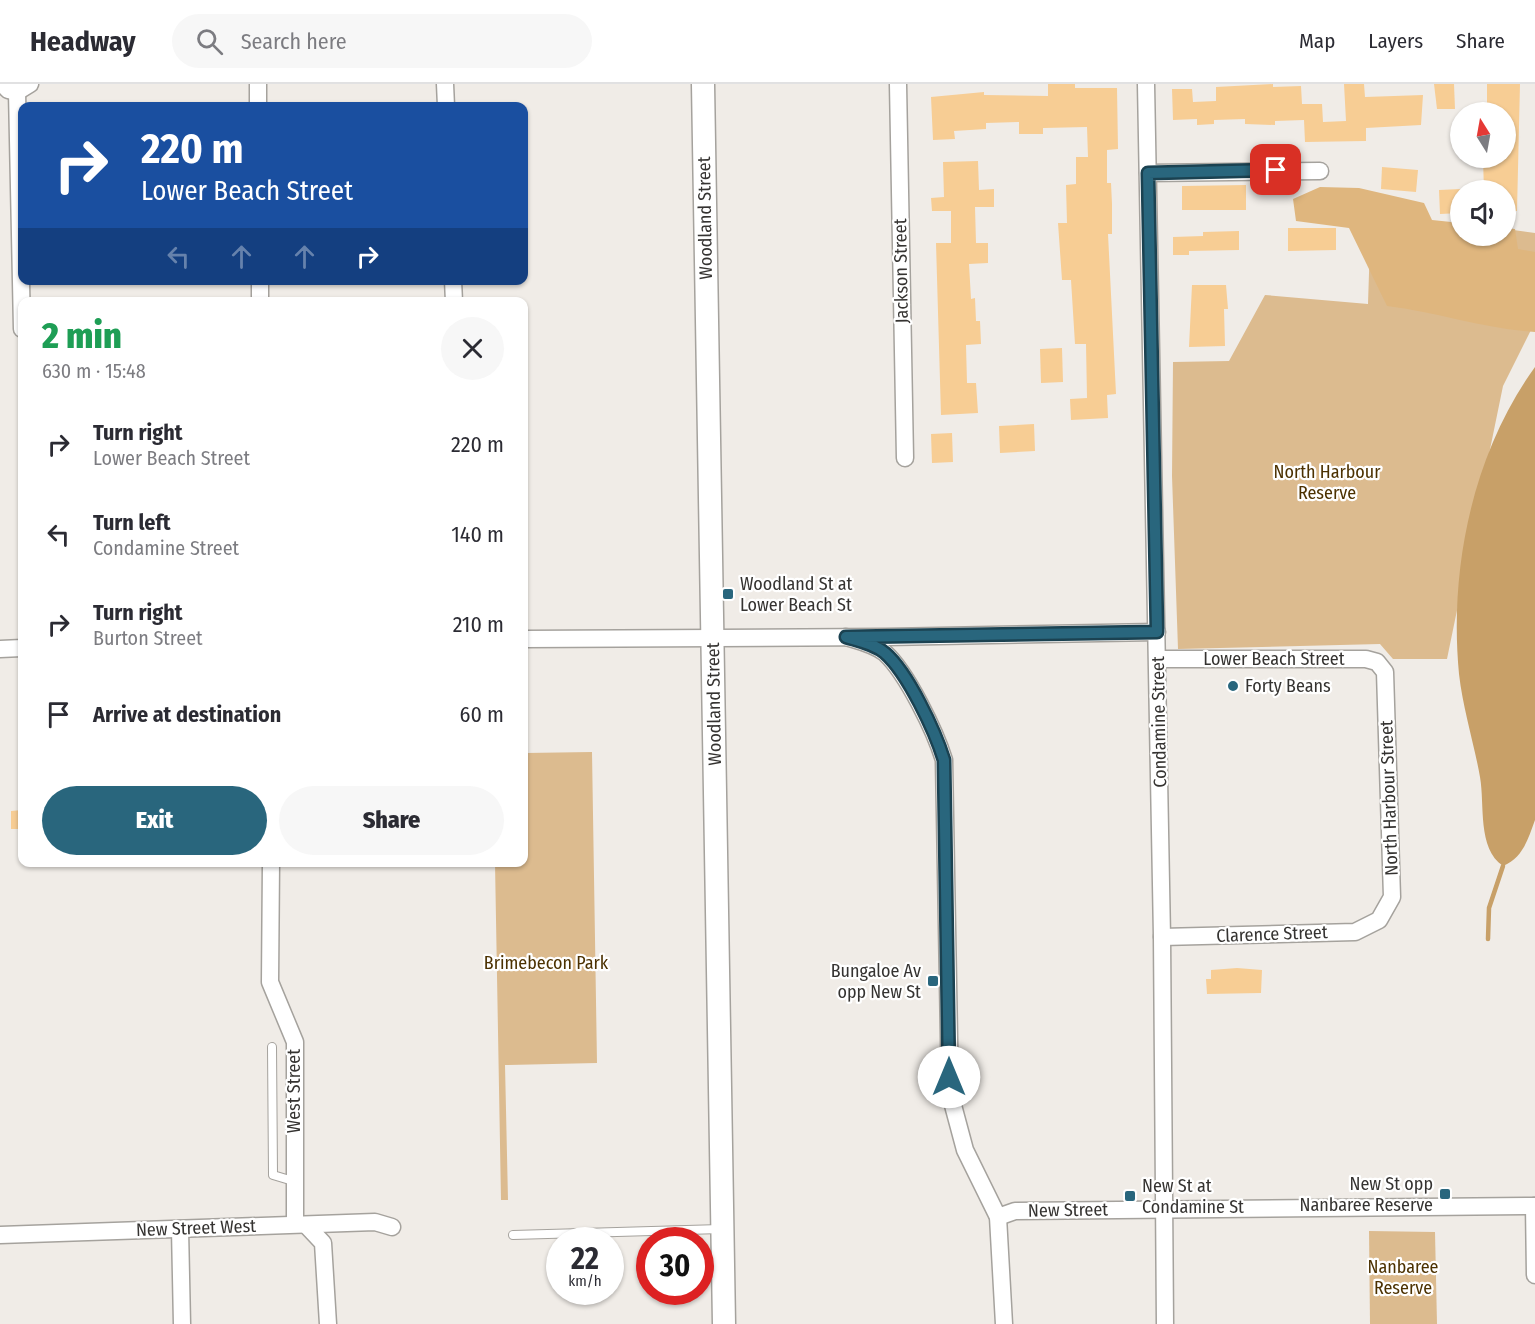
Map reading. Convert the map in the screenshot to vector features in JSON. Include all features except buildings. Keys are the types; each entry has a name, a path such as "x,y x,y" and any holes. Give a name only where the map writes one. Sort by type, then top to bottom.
{"street":[{"path":"258,84 258,102"},
{"path":"445,84 446,102"},
{"name":"Woodland Street","path":"703,84 724,1324"},
{"name":"Jackson Street","path":"898,84 905,458"},
{"name":"Condamine Street","path":"1146,84 1158,659 1165,1324"},
{"path":"17,87 18,135"},
{"path":"1148,173 1320,171"},
{"path":"528,639 1157,632"},
{"path":"846,637 875,646 892,660 938,740 944,760 950,1094 964,1150 998,1217 1004,1324"},
{"path":"0,649 18,648"},
{"name":"Lower Beach Street","path":"1158,659 1366,658 1377,662 1385,672"},
{"name":"North Harbour Street","path":"1379,920 1392,897 1385,672"},
{"name":"West Street","path":"271,867 270,982 295,1042 293,1181 300,1224"},
{"name":"Clarence Street","path":"1162,937 1355,932 1379,920"},
{"path":"1535,1206 1535,1275"},
{"name":"New Street","path":"998,1217 1015,1211 1535,1206"},
{"name":"New Street West","path":"0,1235 375,1222 392,1227"},
{"path":"300,1224 323,1243 328,1324"},
{"path":"180,1229 182,1324"}],"lane":[{"name":"West Street","path":"272,1047 273,1174 293,1181"},
{"path":"513,1235 721,1229"}],"green space":[{"name":"North Harbour Reserve","path":"1371,212 1450,233 1450,246 1516,246 1516,230 1535,233 1535,322 1503,386 1447,659 1393,659 1380,644 1178,649 1172,476 1173,362 1229,361 1265,295 1368,304"},
{"name":"Brimebecon Park","path":"592,752 597,1063 505,1065 508,1200 501,1200 495,867 528,867 528,753"},
{"name":"Nanbaree Reserve","path":"1369,1231 1435,1232 1437,1324 1370,1324"}],"shaded area":[{"path":"1320,187 1359,188 1424,203 1432,220 1450,222 1450,246 1516,246 1516,236 1518,249 1535,252 1535,332 1498,328 1387,306 1349,228 1296,221 1293,199"},
{"path":"1535,367 1535,820 1520,853 1510,863 1503,866 1489,848 1486,837 1480,777 1463,700 1457,635 1458,594 1462,554 1481,475 1495,437 1513,401"}],"waterway":[{"path":"1488,939 1489,908 1503,866"}],"place":[{"name":"Woodland St at Lower Beach St","path":"728,594"},
{"name":"Forty Beans","path":"1233,686"},
{"name":"Bungaloe Av opp New St","path":"933,981"},
{"name":"New St opp Nanbaree Reserve","path":"1445,1194"},
{"name":"New St at Condamine St","path":"1130,1196"}],"route":[{"path":"949,1077 948,895 944,760 938,740 892,660 875,646 846,637 1157,632 1148,173 1276,170"}]}
